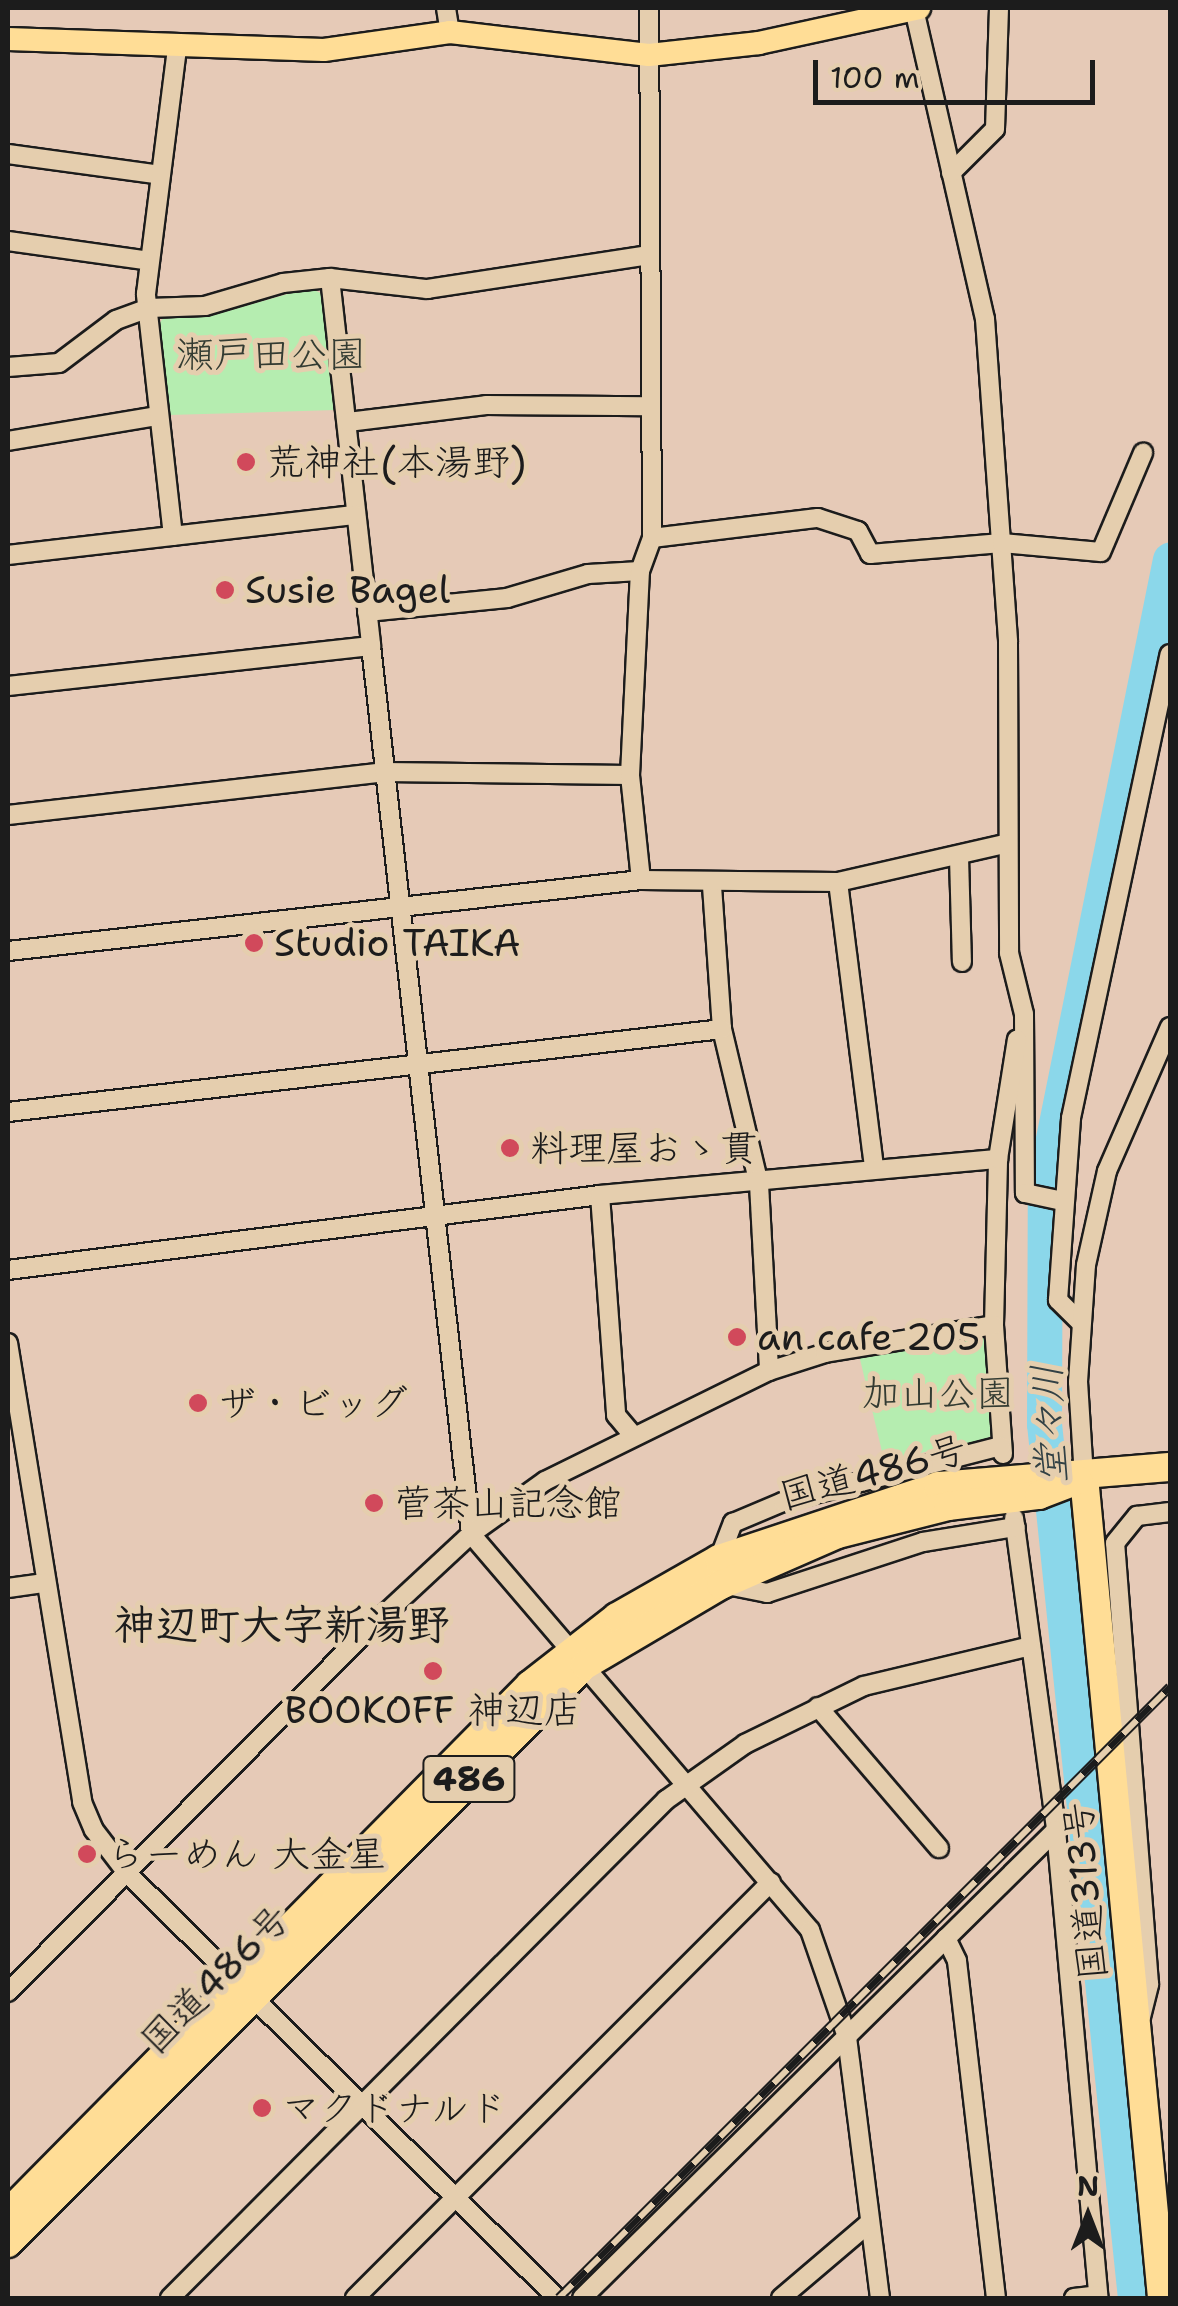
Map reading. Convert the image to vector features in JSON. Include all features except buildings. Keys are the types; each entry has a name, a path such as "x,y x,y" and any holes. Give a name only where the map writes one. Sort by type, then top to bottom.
{"highway":[{"name":"国道486号","path":"8,2213 244,1988 577,1657 720,1572 938,1486 1057,1481 1170,1466"},
{"name":"国道313号","path":"1057,1481 1136,2035 1162,2298"},
{"name":"国道486号","path":"8,2243 244,1988"}],"main road":[{"path":"8,40 324,50 450,32 649,55 853,14 916,8"}],"street":[{"path":"446,8 450,32"},
{"path":"640,880 630,774 640,571 652,538 649,406 656,299 648,256 649,8"},
{"path":"916,8 984,318 1002,543 1009,953 1024,1014 1026,1193 1064,1202"},
{"path":"951,173 995,129 999,8"},
{"path":"172,536 149,308 150,261 177,47"},
{"path":"8,154 161,175"},
{"path":"8,242 150,261"},
{"path":"8,367 59,363 116,320 149,308 205,306 330,278 427,289 648,256"},
{"path":"330,278 384,772 422,1065 470,1534 810,1930 847,2037 880,2298"},
{"path":"348,422 486,405 649,406"},
{"path":"8,441 158,416"},
{"path":"652,538 818,518 858,531 870,554 1002,543 1101,552 1144,453"},
{"path":"8,555 356,515"},
{"path":"367,612 507,598 588,574 640,571"},
{"path":"8,686 371,646"},
{"path":"1079,1321 1058,1300 1071,1118 1170,654"},
{"path":"8,815 384,772 630,774"},
{"path":"8,951 640,880 712,886 838,882 1008,844"},
{"path":"958,857 962,962"},
{"path":"838,882 874,1168"},
{"path":"712,886 722,1028 759,1184 769,1371"},
{"path":"1024,1014 1004,1082 998,1159 994,1325 1002,1450 881,1470 733,1523 720,1572 768,1593 858,1559 1015,1522 1027,1648 1056,1830 1099,2296 1074,2298"},
{"path":"1057,1481 1079,1321 1107,1171 1170,1027"},
{"path":"8,1112 722,1028"},
{"path":"8,1270 438,1221 600,1196 998,1159"},
{"path":"600,1196 616,1415 631,1433"},
{"path":"8,1992 470,1534 631,1433 769,1371 825,1352 994,1325"},
{"path":"8,1343 82,1802 127,1873 557,2298"},
{"path":"1136,2035 1150,1984 1116,1544 1138,1516 1170,1512"},
{"path":"8,1588 45,1583"},
{"path":"170,2298 361,2104 687,1785 818,1707 931,1667 1027,1648"},
{"path":"818,1707 939,1848"},
{"path":"582,2298 1056,1830"},
{"path":"355,2298 771,1882"},
{"path":"946,1938 956,1961 996,2298"},
{"path":"782,2298 868,2224"}],"green space":[{"name":"瀬戸田公園","path":"309,288 323,294 335,410 169,415 158,326 165,315 210,316"},
{"name":"加山公園","path":"974,1331 991,1343 995,1430 987,1440 884,1460 859,1355"}],"waterway":[{"name":"堂々川","path":"1135,2298 1044,1424 1045,1178 1170,559"}],"railway":[{"path":"559,2298 1170,1687"}],"place":[{"name":"荒神社(本湯野)","path":"246,462"},
{"name":"Susie Bagel","path":"225,590"},
{"name":"Studio TAIKA","path":"254,943"},
{"name":"料理屋おゝ貫","path":"510,1148"},
{"name":"an cafe 205","path":"737,1337"},
{"name":"ザ・ビッグ","path":"198,1403"},
{"name":"菅茶山記念館","path":"374,1503"},
{"name":"BOOKOFF 神辺店","path":"433,1671"},
{"name":"らーめん 大金星","path":"87,1854"},
{"name":"マクドナルド","path":"262,2108"}],"district":[{"name":"神辺町大字新湯野","path":"282,1624"}]}
